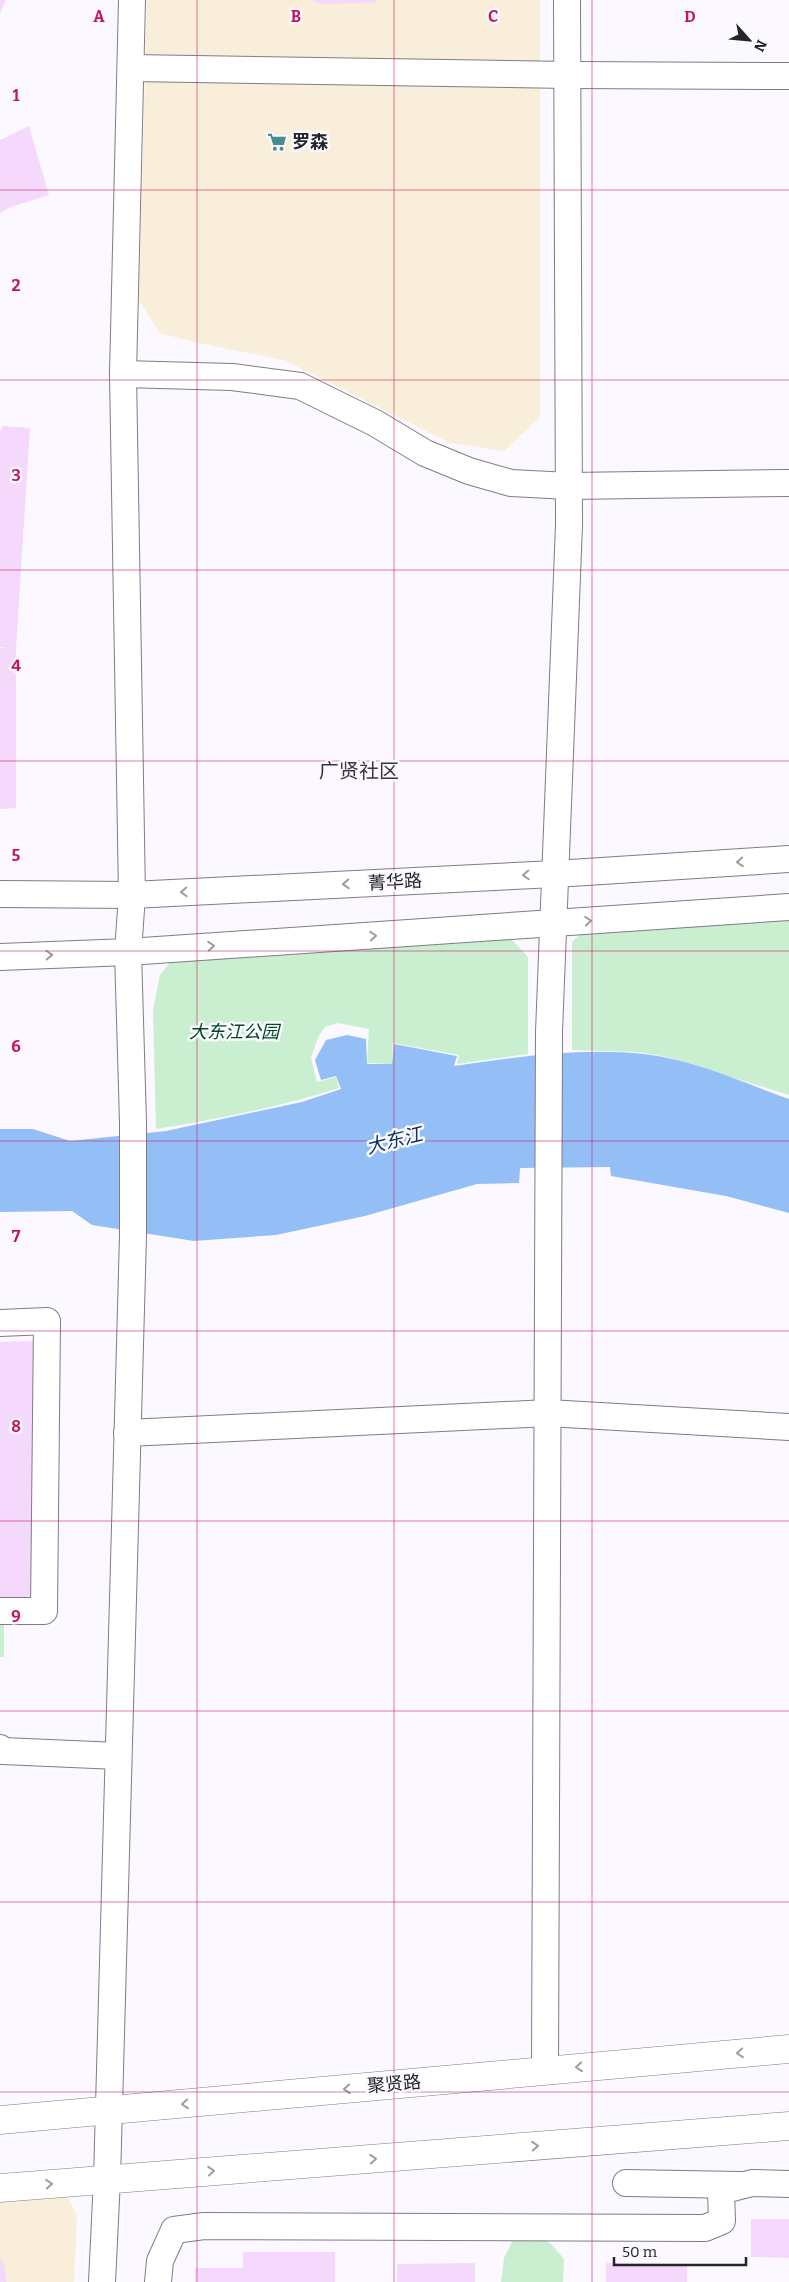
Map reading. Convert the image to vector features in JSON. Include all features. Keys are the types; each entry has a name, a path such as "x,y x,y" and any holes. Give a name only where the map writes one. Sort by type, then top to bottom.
{"main road":[{"name":"聚贤路","path":"0,2120 789,2049"},
{"path":"0,2188 789,2126"}],"street":[{"path":"102,2282 107,2179 133,1236 133,1122 128,952 132,895 124,374 132,0"},
{"path":"545,2070 549,1032 569,486 567,0"},
{"path":"131,68 568,75 789,76"},
{"path":"124,374 232,377 300,386 375,423 425,452 469,471 511,483 569,486 789,483"},
{"name":"菁华路","path":"0,894 132,895 556,874 789,859"},
{"path":"0,957 128,952 789,907"},
{"path":"0,1323 48,1321 44,1612 0,1611"},
{"path":"127,1433 548,1413 789,1427"},
{"path":"0,1748 3,1751 118,1756"},
{"path":"626,2183 743,2185"},
{"path":"158,2282 160,2261 174,2230 204,2226 705,2228 722,2220 721,2191 752,2183 789,2184"}],"shaded area":[{"path":"147,0 540,0 540,417 504,451 450,443 284,360 194,342 160,333 139,301"},
{"path":"67,2195 77,2216 74,2282 0,2282 0,2196"}],"green space":[{"path":"789,914 789,1095 667,1057 637,1052 572,1050 572,942 584,930"},
{"name":"大东江公园","path":"492,934 512,940 528,957 528,1054 457,1064 459,1055 393,1043 392,1064 367,1063 369,1029 338,1023 325,1027 318,1037 311,1058 317,1082 336,1077 339,1088 249,1112 156,1129 153,1010 160,975 176,955"},
{"path":"0,1618 4,1618 4,1657 0,1657"},
{"path":"536,2232 552,2245 564,2259 563,2282 501,2282 504,2258 513,2240"}],"water":[{"name":"大东江","path":"347,1035 366,1039 367,1064 392,1064 394,1044 457,1056 454,1066 525,1056 573,1052 620,1052 663,1057 699,1066 789,1099 789,1213 726,1196 611,1176 610,1167 520,1168 519,1183 477,1184 365,1216 276,1235 194,1241 92,1225 72,1211 0,1212 0,1129 33,1129 70,1141 166,1131 302,1102 341,1089 336,1076 321,1080 315,1060 326,1040"}],"building":[{"path":"0,0 6,0 0,13"},
{"path":"311,0 379,0 373,3 321,4"},
{"path":"29,126 49,195 11,207 0,213 0,140"},
{"path":"3,426 30,428 16,649 16,808 0,809 0,648 7,648 0,647 0,432"},
{"path":"33,1341 33,1599 0,1600 0,1342"},
{"path":"751,2219 789,2219 789,2258 751,2257"},
{"path":"243,2252 335,2252 335,2282 195,2282 195,2268 243,2268"},
{"path":"0,2258 4,2264 7,2282 0,2282"},
{"path":"475,2263 475,2282 397,2282 397,2264"},
{"path":"606,2263 687,2264 687,2282 606,2282"}],"place":[{"name":"罗森","path":"277,142"}],"district":[{"name":"广贤社区","path":"359,771"}]}
